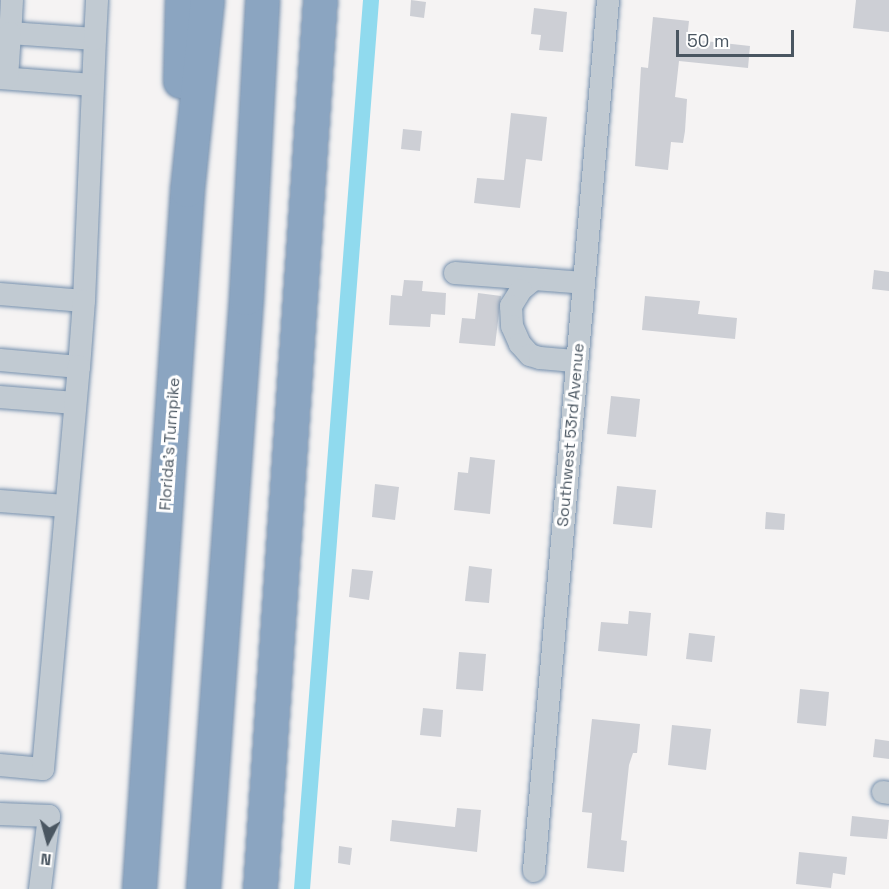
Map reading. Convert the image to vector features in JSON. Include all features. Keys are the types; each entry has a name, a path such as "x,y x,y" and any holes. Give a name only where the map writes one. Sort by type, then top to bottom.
{"highway":[{"path":"182,0 180,82 187,190"},
{"name":"Florida's Turnpike","path":"138,889 187,190 207,0"},
{"path":"203,889 246,298 262,0"},
{"path":"260,889 320,0"}],"street":[{"path":"12,0 4,78 93,85"},
{"path":"0,765 43,769 84,301 97,0"},
{"name":"Southwest 53rd Avenue","path":"534,871 608,0"},
{"path":"10,33 95,39"},
{"path":"454,273 584,283"},
{"path":"534,279 521,290 511,306 512,326 520,344 530,355 578,362"},
{"path":"0,294 84,301"},
{"path":"0,360 79,367"},
{"path":"0,397 75,403"},
{"path":"0,501 65,506"},
{"path":"0,814 49,816 40,889"}],"building":[{"path":"411,0 426,2 424,18 410,16"},
{"path":"856,0 889,0 889,32 853,28"},
{"path":"534,8 567,12 563,52 539,50 541,35 531,34"},
{"path":"653,17 689,21 687,39 750,46 748,68 679,61 675,97 687,99 685,131 683,143 671,142 668,170 635,166 641,67 648,68"},
{"path":"511,113 547,117 542,161 526,159 520,208 474,203 477,178 504,180"},
{"path":"403,129 422,131 420,151 401,149"},
{"path":"874,270 889,272 889,291 872,289"},
{"path":"404,280 423,281 422,291 446,293 445,315 431,314 430,327 389,325 391,295 402,296"},
{"path":"478,293 501,296 495,346 459,343 462,318 475,319"},
{"path":"645,296 700,301 698,314 737,318 735,339 642,330"},
{"path":"611,396 640,399 636,437 607,434"},
{"path":"470,457 495,460 490,514 454,510 458,472 468,473"},
{"path":"375,484 399,487 395,520 372,517"},
{"path":"617,486 656,490 652,528 613,524"},
{"path":"766,512 785,514 784,530 765,529"},
{"path":"469,566 492,569 489,603 465,601"},
{"path":"352,569 373,571 369,600 349,597"},
{"path":"629,611 651,613 647,656 598,651 601,622 628,624"},
{"path":"689,633 715,636 712,662 686,659"},
{"path":"459,652 486,654 483,691 456,689"},
{"path":"800,689 829,692 826,726 797,723"},
{"path":"423,708 443,710 441,737 420,735"},
{"path":"592,719 640,724 637,753 633,753 629,765 621,840 627,841 624,872 587,868 592,813 582,812"},
{"path":"672,725 711,729 706,770 668,765"},
{"path":"875,739 889,741 889,759 873,757"},
{"path":"457,808 481,810 477,852 390,841 392,820 455,827"},
{"path":"852,816 889,820 887,839 850,836"},
{"path":"339,846 352,848 350,865 338,863"},
{"path":"799,852 847,857 845,875 833,873 831,888 796,884"}],"waterway":[{"path":"302,889 371,0"}]}
